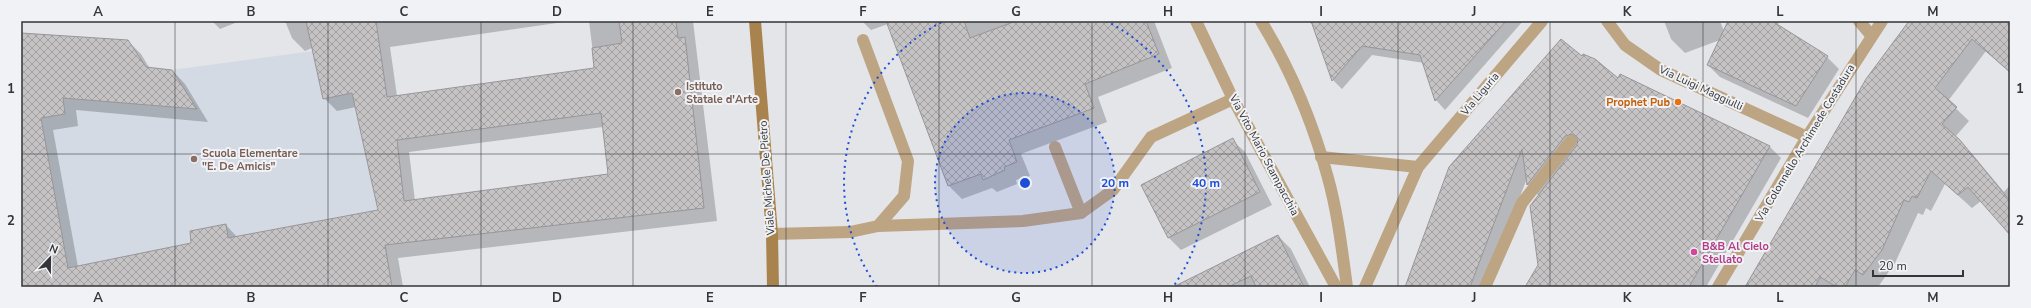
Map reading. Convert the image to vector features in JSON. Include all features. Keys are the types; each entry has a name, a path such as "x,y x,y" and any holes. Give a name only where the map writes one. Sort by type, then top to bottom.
{"street":[{"name":"Viale Michele De Pietro","path":"755,21 772,234 773,287"},
{"name":"Via Vito Mario Stampacchia","path":"1196,21 1233,99 1336,287"},
{"path":"1261,21 1283,57 1305,110 1321,157 1328,179 1348,287"},
{"name":"Via Liguria","path":"1365,287 1418,167 1542,21"},
{"name":"Via Luigi Maggiulli","path":"1607,21 1625,45 1661,70 1807,137"},
{"path":"1859,21 1871,35"},
{"name":"Via Colonnello Archimede Costadura","path":"1718,287 1807,137 1871,35 1882,21"},
{"path":"863,40 908,161 904,196 878,226"},
{"path":"772,234 850,232 878,226 1022,221 1081,212 1113,190 1151,137 1233,99"},
{"path":"1485,287 1522,202 1571,141"},
{"path":"1055,147 1081,212"},
{"path":"1321,157 1418,167"}],"shaded area":[{"name":"Scuola Elementare \"E. De Amicis\"","path":"313,51 352,93 378,210 380,209 391,278 335,287 21,287 21,94 193,109 194,105 172,70"}],"building":[{"path":"306,21 376,21 387,97 594,68 592,48 622,43 619,21 676,21 678,38 685,37 704,208 385,245 392,287 21,287 21,33 128,40 146,67 172,70 197,109 63,98 65,114 41,118 68,268 191,243 190,231 226,224 228,238 378,210 352,93 323,99","holes":["601,113 608,174 404,201 397,140"]},
{"path":"886,21 964,21 970,38 1016,21 1146,21 1159,54 1085,84 1094,108 1009,140 1017,162 1004,167 1005,170 983,180 981,174 948,186"},
{"path":"1311,21 1506,21 1435,101 1420,55 1362,46 1332,81"},
{"path":"1728,21 1772,21 1828,56 1796,106 1707,65"},
{"path":"1909,21 2010,21 2010,72 1972,39 1935,88 1957,107 1942,124 1960,140 2010,201 2010,235 1968,187 1958,195 1931,171 1917,198 1912,196 1909,202 1904,200 1882,250 1863,275 1855,270 1845,287 1837,287 1820,277 1815,287 1745,287 1866,79"},
{"path":"1561,39 1582,56 1583,54 1595,59 1618,78 1620,74 1770,146 1689,287 1525,287 1538,265 1530,206 1577,145 1578,138 1572,134 1565,136 1527,185 1522,149 1470,287 1405,287 1449,167"},
{"path":"1233,138 1260,192 1168,238 1141,185"},
{"path":"1278,235 1304,287 1256,287 1251,276 1228,287 1173,287"}],"place":[{"name":"Istituto Statale d'Arte","path":"678,92"},
{"name":"Prophet Pub","path":"1678,102"},
{"name":"Scuola Elementare \"E. De Amicis\"","path":"194,159"},
{"name":"B&B Al Cielo Stellato","path":"1694,252"}]}
